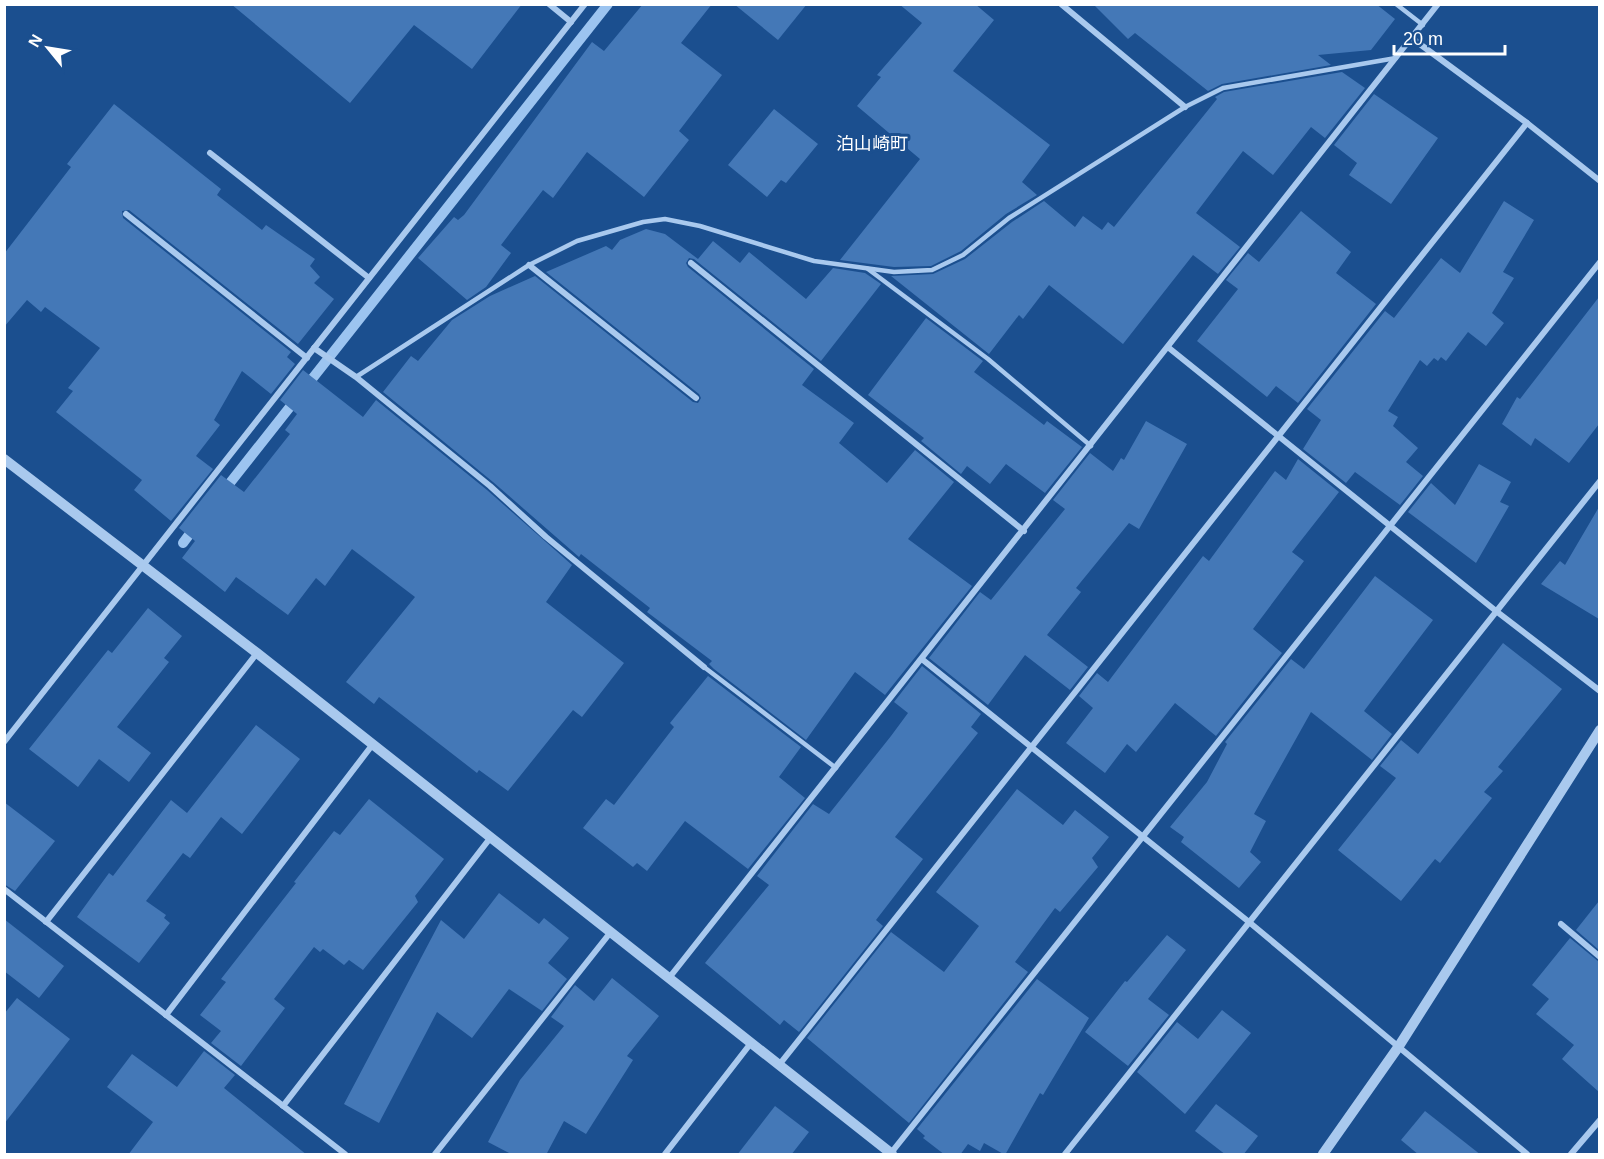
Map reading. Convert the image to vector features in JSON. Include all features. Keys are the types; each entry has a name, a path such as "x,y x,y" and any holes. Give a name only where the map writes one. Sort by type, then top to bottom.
{"street":[{"path":"549,4 571,22"},
{"path":"4,742 142,565 307,358 316,350 369,278 585,4"},
{"path":"1061,4 1185,107"},
{"path":"669,978 1092,446 1399,57 1438,4"},
{"path":"1413,39 1527,123 1599,181"},
{"path":"779,1065 1030,746 1279,438 1527,123"},
{"path":"210,153 369,278"},
{"path":"126,214 307,358"},
{"path":"4,459 257,653 892,1154 1388,525 1599,262"},
{"path":"691,263 1024,531"},
{"path":"529,265 696,398"},
{"path":"1169,348 1388,525 1599,691"},
{"path":"316,350 356,377 490,486 546,537 704,667"},
{"path":"1065,1155 1599,482"},
{"path":"46,922 257,653"},
{"path":"923,660 1249,922 1527,1155"},
{"path":"1323,1155 1399,1046 1599,730"},
{"path":"165,1015 373,744"},
{"path":"283,1106 491,837"},
{"path":"4,889 345,1155"},
{"path":"1561,924 1599,957"},
{"path":"435,1155 610,933"},
{"path":"664,1155 751,1043"},
{"path":"1571,1155 1599,1120"}],"lane":[{"path":"1396,4 1423,25"},
{"path":"356,377 529,265 599,234 665,219 700,226 814,261 894,272 932,270 963,255 1009,218 1185,107 1223,88 1399,57"},
{"path":"866,267 988,359 1092,446"},
{"path":"704,667 836,768"}],"building":[{"path":"231,4 522,4 472,69 414,25 350,103"},
{"path":"643,4 712,4 681,43 722,75 679,131 689,140 644,197 587,152 553,198 543,190 501,245 511,253 486,287 467,300 418,258 454,217 458,220 464,215 592,42 604,51"},
{"path":"734,4 807,4 778,40"},
{"path":"899,4 975,4 994,20 953,71 1050,145 1022,182 1037,195 1006,214 961,251 931,266 894,267 840,260 920,159 857,106 881,77 877,75 922,23"},
{"path":"1093,4 1376,4 1395,19 1371,50 1318,55 1331,65 1222,84 1208,91 1135,33 1128,39"},
{"path":"1342,72 1365,88 1325,138 1311,127 1273,175 1243,151 1196,213 1240,247 1218,274 1193,255 1123,344 1049,285 1023,319 1019,315 989,354 891,276 933,274 965,259 1012,222 1044,201 1075,227 1083,216 1102,230 1108,222 1114,227 1217,99 1215,97 1224,92"},
{"path":"1374,94 1438,138 1391,204 1349,175 1357,163 1334,145"},
{"path":"114,104 221,189 217,195 262,230 266,225 315,259 310,266 320,277 314,283 334,299 298,344 129,210 122,211 123,218 291,352 287,357 295,364 271,394 242,371 214,420 220,425 196,456 213,469 171,521 134,490 142,480 56,412 73,391 68,388 100,348 45,307 41,312 27,300 4,327 4,254 71,167 67,164"},
{"path":"774,109 818,144 786,183 781,180 767,197 728,165"},
{"path":"1504,201 1534,220 1503,272 1514,278 1492,313 1504,323 1486,346 1468,332 1446,361 1441,357 1438,361 1434,358 1427,366 1420,360 1388,411 1398,417 1393,426 1418,448 1406,462 1423,476 1400,505 1355,472 1346,483 1303,449 1321,420 1307,409 1385,311 1394,318 1441,258 1460,273"},
{"path":"1301,211 1351,252 1336,273 1376,304 1298,403 1276,386 1267,397 1197,341 1238,289 1226,280 1248,253 1259,262"},
{"path":"646,229 665,234 698,259 713,241 740,263 749,252 806,299 833,268 865,273 881,284 821,361 694,259 689,258 686,263 688,267 814,369 802,385 854,423 839,443 887,483 915,450 954,482 908,539 972,586 885,695 855,672 806,740 714,669 709,664 712,661 647,612 650,608 581,554 579,557 493,482 383,392 411,356 418,361 452,320 490,296 535,276 693,402 698,403 701,398 699,394 546,272 606,246 612,250 620,240"},
{"path":"1599,297 1599,424 1569,463 1535,438 1531,446 1502,424 1517,397 1520,399"},
{"path":"926,318 983,361 974,372 1044,425 1047,421 1082,447 1045,493 1006,464 990,484 967,466 961,474 921,441 924,438 868,395"},
{"path":"303,370 363,417 376,400 487,490 572,565 546,602 624,663 582,717 573,710 508,791 479,770 477,773 379,697 374,704 346,682 415,597 352,549 325,586 316,578 288,615 236,577 225,592 182,558 195,541 179,528 221,475 244,492 290,434 285,430 297,414 280,400"},
{"path":"1146,421 1187,444 1139,529 1129,523 1076,588 1081,592 1047,635 1088,667 1070,690 1025,655 988,705 929,658 980,592 991,600 1065,509 1053,500 1090,453 1113,471 1121,458 1124,460"},
{"path":"1298,459 1339,492 1292,552 1304,561 1253,629 1282,653 1216,736 1175,703 1136,752 1127,744 1105,773 1066,743 1093,708 1079,696 1097,673 1108,682 1203,556 1209,561 1275,471 1286,480"},
{"path":"1479,464 1511,482 1500,502 1509,506 1476,563 1408,512 1431,483 1455,505"},
{"path":"1599,507 1599,619 1541,584 1560,561 1565,565"},
{"path":"1375,576 1433,620 1364,711 1392,734 1372,760 1311,712 1254,814 1266,821 1250,852 1261,862 1239,888 1181,842 1184,837 1170,827 1207,782 1227,744 1225,742 1291,659 1304,669"},
{"path":"148,608 182,636 164,658 169,662 117,727 151,753 129,782 99,759 78,787 29,749 108,650 112,653"},
{"path":"1503,643 1562,689 1498,767 1503,771 1484,792 1492,798 1440,863 1435,859 1401,901 1338,850 1396,778 1380,766 1401,740 1418,754"},
{"path":"922,666 981,714 971,727 978,733 895,837 923,859 876,920 883,926 799,1032 784,1020 780,1025 705,963 769,885 757,876 813,804 829,814 908,713 894,702"},
{"path":"708,676 801,747 779,777 805,798 748,869 685,821 647,871 637,863 633,867 583,828 606,799 614,805 674,727 670,723"},
{"path":"256,725 300,759 242,834 221,817 190,858 183,853 146,901 166,915 164,918 170,923 139,963 77,917 109,873 113,876 171,800 187,813"},
{"path":"1017,789 1063,825 1075,810 1109,837 1092,858 1098,867 1060,912 1055,908 1015,962 1028,972 909,1123 807,1038 891,932 944,972 979,926 936,892"},
{"path":"369,799 444,859 415,896 418,902 363,970 349,960 344,965 323,949 320,952 314,947 274,999 285,1008 241,1066 211,1043 221,1031 200,1015 226,982 221,979 296,883 294,882 334,831 340,835"},
{"path":"4,802 55,841 15,891 4,884"},
{"path":"499,893 539,924 544,918 569,938 548,963 567,979 542,1011 509,989 472,1038 437,1012 379,1123 344,1104 441,920 464,939"},
{"path":"1599,901 1599,950 1576,930"},
{"path":"4,919 64,966 39,998 4,971"},
{"path":"1167,935 1186,950 1148,999 1169,1015 1128,1066 1085,1032 1125,981 1127,982"},
{"path":"1570,938 1599,962 1599,1092 1562,1059 1574,1045 1536,1014 1549,999 1532,985"},
{"path":"612,978 659,1016 627,1056 633,1060 586,1134 564,1121 546,1155 513,1155 488,1142 520,1080 564,1026 551,1017 575,985 594,1001"},
{"path":"1037,979 1089,1018 1043,1095 1040,1093 1005,1155 984,1143 980,1151 968,1144 960,1155 945,1155 923,1138 925,1136 917,1129"},
{"path":"17,998 70,1039 4,1124 4,1014"},
{"path":"1222,1010 1251,1033 1185,1114 1137,1072 1177,1022 1198,1039"},
{"path":"204,1051 235,1075 224,1088 307,1155 128,1155 153,1122 107,1087 132,1054 177,1087"},
{"path":"1216,1104 1258,1136 1243,1155 1226,1155 1195,1131"},
{"path":"775,1106 809,1132 791,1155 737,1155"},
{"path":"1425,1111 1481,1155 1419,1155 1401,1140"}],"waterway":[{"path":"222,493 608,4"},
{"path":"183,543 197,524"}],"district":[{"name":"泊山崎町","path":"872,144"}]}
